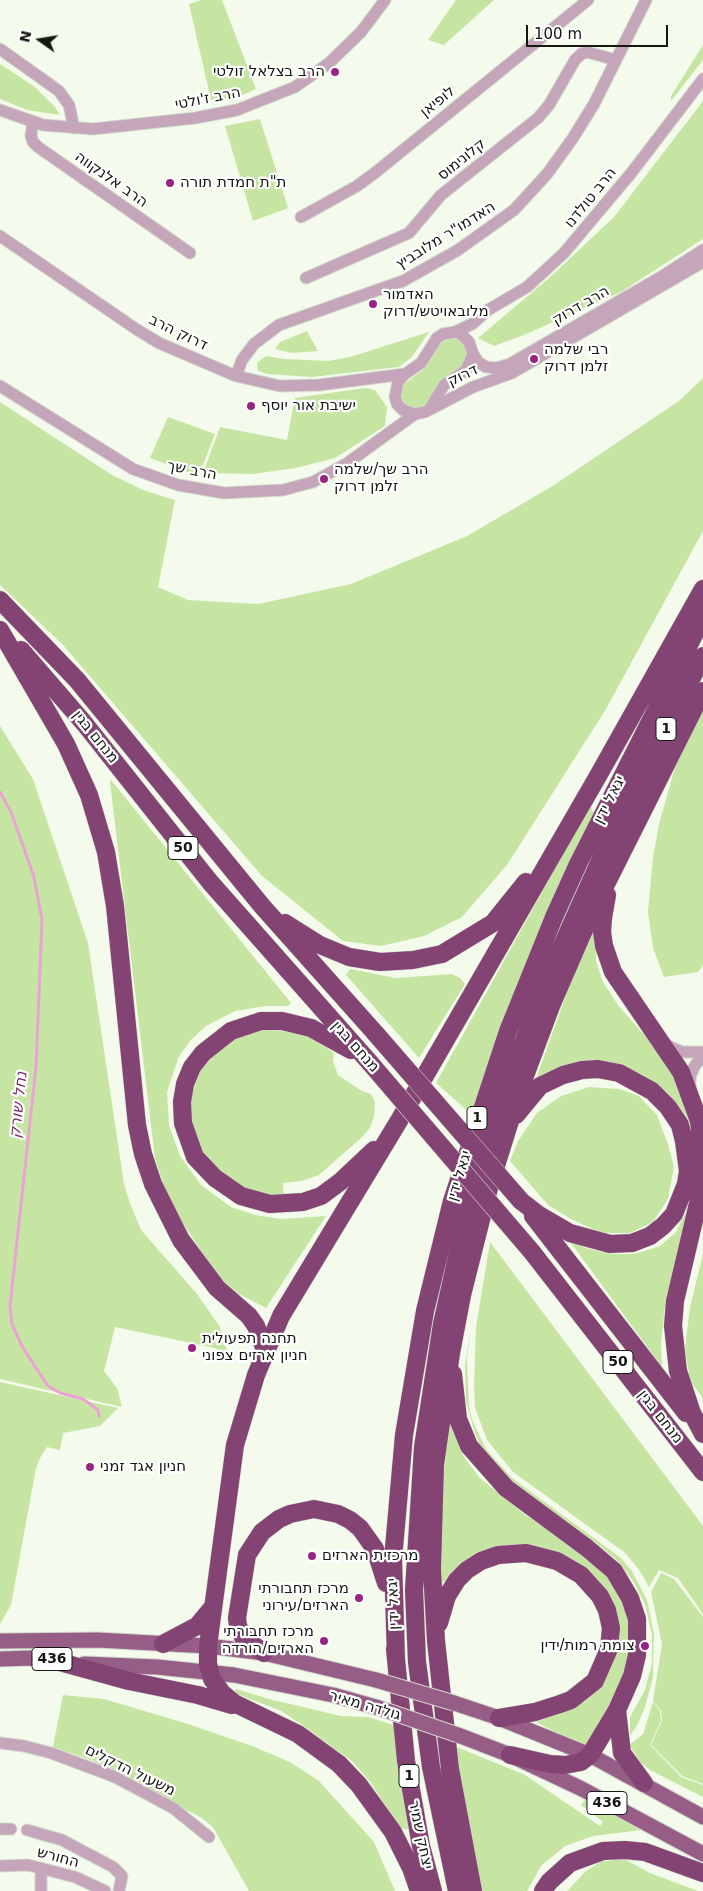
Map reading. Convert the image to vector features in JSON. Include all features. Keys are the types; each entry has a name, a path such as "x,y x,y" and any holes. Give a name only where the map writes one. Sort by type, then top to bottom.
{"highway":[{"path":"419,1891 411,1868 393,1832 359,1786 323,1750 298,1734 244,1708 222,1693 209,1672 208,1646 212,1608 235,1445 245,1407 265,1350 281,1316 400,1119 598,776 703,589"},
{"name":"מנחם בגין","path":"0,600 77,680 262,906 521,1201 542,1222 703,1434"},
{"name":"יגאל ידין","path":"396,1659 393,1559 403,1443 425,1311 452,1201 508,1031 554,917 578,864 703,617"},
{"path":"0,628 46,708 89,795 106,852 115,906 137,1125 143,1154 163,1207 181,1240 218,1288 249,1316 256,1326 265,1350"},
{"name":"מנחם בגין","path":"0,628 61,694 210,882 371,1064 532,1252 703,1472"},
{"name":"יגאל ידין","path":"418,1662 414,1590 421,1473 428,1404 452,1275 482,1162 527,1030 565,936 608,843 703,656"},
{"path":"473,1891 450,1769 436,1641 432,1570 432,1504 438,1430 462,1295 506,1132 551,1006 591,914 703,691"},
{"path":"262,906 320,945 350,957 380,962 413,960 442,954 469,940 493,923 513,900 598,776"},
{"path":"640,814 611,881 602,918 602,932 608,959 616,979 682,1072 691,1093 702,1139 702,1178 699,1199 675,1301 673,1334 678,1372 684,1393 703,1434"},
{"path":"371,1064 340,1043 298,1024 282,1021 261,1021 231,1031 203,1053 192,1067 186,1084 182,1102 183,1123 195,1157 214,1178 241,1196 270,1204 303,1202 320,1196 340,1182 379,1144 400,1119"},
{"path":"506,1132 526,1101 540,1086 563,1075 582,1070 605,1070 635,1080 652,1091 668,1107 680,1126 687,1157 686,1184 674,1214 650,1236 632,1243 610,1244 592,1241 542,1222"},
{"path":"451,1353 458,1420 469,1446 506,1488 602,1560 622,1583 630,1598 636,1619 637,1655 632,1676 617,1710 590,1754 581,1762 565,1764 550,1764 510,1754"},
{"path":"264,1653 247,1642 238,1626 247,1555 256,1539 270,1525 290,1514 314,1509 332,1512 350,1520 360,1528 375,1549 386,1582 396,1659"},
{"path":"436,1641 447,1596 456,1580 480,1561 511,1553 543,1556 570,1568 590,1584 607,1610 611,1628 609,1649 595,1681 586,1690 566,1702 535,1712 498,1718"},
{"path":"163,1644 197,1626 212,1608"},
{"path":"49,1659 129,1681 198,1695 244,1708"},
{"name":"יצחק שמיר","path":"396,1659 406,1761 421,1846 433,1891"},
{"name":"יצחק שמיר","path":"418,1662 431,1767 457,1891"},
{"path":"617,1710 622,1753 644,1783"},
{"path":"543,1891 549,1882 570,1863 603,1851 625,1850 645,1852 703,1873"}],"main road":[{"name":"גולדה מאיר","path":"0,1641 53,1639 208,1646 264,1653 376,1680 498,1718 590,1754 703,1817"},
{"name":"גולדה מאיר","path":"0,1659 49,1659 88,1664 209,1672 264,1680 380,1708 510,1754 582,1789 703,1854"}],"street":[{"name":"הרב ז'ולטי","path":"0,110 33,122 74,128 108,128 215,115 251,106 280,94 308,79 340,54 361,32 385,0"},
{"name":"לופיאן","path":"301,217 357,186 376,172 588,0"},
{"name":"האדמו\"ר מלובביץ","path":"236,376 242,360 254,344 279,325 403,281 451,254 503,219 524,200 558,158 594,104 646,0"},
{"path":"0,49 59,91 69,105 74,128"},
{"name":"קלונימוס","path":"306,278 409,233 441,196 538,118 549,105 575,60 581,54 586,52 616,60"},
{"name":"הרב טולדנו","path":"405,374 417,367 426,358 437,338 472,324 482,314 527,287 564,253 632,172 703,79"},
{"name":"הרב אלנקווה","path":"33,122 31,136 33,142 38,147 190,253"},
{"name":"דרוק הרב","path":"0,236 159,343 236,376 280,386 319,385 369,380"},
{"name":"הרב דרוק","path":"455,332 466,338 478,362 496,368 510,364 661,277 703,250"},
{"name":"הרב דרוק","path":"512,373 703,262"},
{"path":"429,410 444,385 466,370 482,314"},
{"name":"דרוק","path":"415,414 429,410 473,386 512,373"},
{"path":"369,380 405,374"},
{"path":"389,432 396,401 396,387 405,374"},
{"path":"369,380 384,385 403,410 415,414"},
{"name":"הרב שך","path":"0,386 133,469 162,481 209,491 256,492 283,490 313,482 346,464 415,414"},
{"path":"663,1043 677,1051 703,1054 691,1073 691,1093"},
{"name":"משעול הדקלים","path":"0,1743 24,1746 51,1753 115,1778 173,1808 209,1836"},
{"path":"27,1830 62,1840 113,1867 122,1876 119,1891"},
{"name":"החורש","path":"0,1866 17,1864 41,1868 75,1877 105,1891"},
{"path":"41,1868 41,1891"}],"green space":[{"path":"201,0 222,0 256,89 240,96 211,100 189,4"},
{"path":"456,0 494,0 444,45 428,40"},
{"path":"703,45 703,60 671,101 671,96"},
{"path":"0,64 35,87 55,107 60,115 27,110 0,99"},
{"path":"703,101 703,239 621,292 524,335 494,346 478,338 548,279 614,217"},
{"path":"260,119 288,208 253,221 225,126"},
{"path":"307,331 318,351 291,353 275,349 280,342"},
{"path":"429,332 412,357 399,367 312,377 267,374 258,371 257,363 266,356 284,359 328,361 350,357"},
{"path":"451,338 461,340 465,345 468,353 462,366 444,378 426,404 417,409 407,407 400,396 403,385 426,367 441,343"},
{"path":"703,378 703,531 606,709 507,865 462,917 424,936 381,946 343,941 262,876 63,645 0,585 0,402 112,475 143,490 175,500 158,587 188,600 258,604 351,584 467,536 551,487 679,401"},
{"path":"365,388 375,390 387,407 385,426 335,458 296,468 253,474 203,473 220,427 287,440 295,398"},
{"path":"168,417 215,434 200,473 187,472 150,458"},
{"path":"703,704 703,965 698,972 664,977 653,948 648,912 653,857 659,824 678,757"},
{"path":"0,726 33,779 88,943 124,1184 130,1203 141,1230 197,1294 220,1327 229,1357 227,1361 224,1355 215,1348 115,1327 104,1371 117,1388 122,1407 0,1379"},
{"path":"111,780 291,1003 288,1006 266,1006 235,1011 206,1026 191,1040 179,1056 167,1092 169,1125 180,1156 201,1185 231,1207 255,1215 281,1219 326,1216 266,1308 239,1294 220,1278 211,1267 169,1201 155,1159"},
{"path":"590,806 596,816 472,1115 436,1083"},
{"path":"596,921 596,961 603,982 618,1005 666,1060 690,1116 695,1151 691,1134 618,1067 534,1084 573,976"},
{"path":"350,969 396,978 452,974 460,978 465,984 419,1058 346,975"},
{"path":"266,1029 303,1034 327,1048 334,1053 333,1061 338,1075 362,1091 371,1094 375,1102 374,1117 370,1128 361,1138 319,1175 302,1181 283,1183 284,1199 266,1197 233,1185 205,1157 196,1141 191,1123 190,1108 193,1090 200,1072 210,1058 242,1034"},
{"path":"589,1087 619,1089 639,1096 657,1115 668,1144 674,1167 668,1199 653,1222 630,1233 601,1233 571,1219 548,1205 510,1161 518,1141 537,1113 561,1096"},
{"path":"691,1202 666,1297 661,1343 662,1367 568,1239 585,1248 610,1254 634,1254 660,1246 676,1232"},
{"path":"490,1242 703,1526 703,1614 678,1578 659,1570 649,1587 640,1571 624,1552 513,1472 487,1440 475,1408 474,1386 476,1327"},
{"path":"703,1254 703,1398 690,1381 685,1349 690,1307"},
{"path":"471,1329 467,1359 469,1408 473,1422 486,1449 512,1478 621,1558 632,1571 647,1600 654,1634 653,1677 645,1707 638,1724 630,1736 630,1717 645,1690 652,1663 652,1635 645,1604 633,1581 618,1561 594,1541 518,1489 484,1453 474,1431 466,1401 465,1365"},
{"path":"0,1382 118,1408 100,1426 63,1433 60,1450 47,1447 41,1456 36,1468 11,1605 0,1624"},
{"path":"450,1424 464,1457 480,1478 525,1515 574,1546 608,1577 628,1613 632,1642 623,1686 587,1748 536,1722 585,1702 600,1687 607,1593 594,1576 577,1564 470,1560 456,1569 448,1582 441,1581 444,1472"},
{"path":"661,1573 674,1579 703,1617 703,1784 682,1776 651,1745 662,1720 661,1711 653,1701 662,1644 651,1592"},
{"path":"236,1689 341,1716 368,1717 394,1725 398,1763 409,1826 407,1830 400,1827 370,1782 353,1762 281,1711 237,1694"},
{"path":"63,1695 104,1699 188,1724 252,1746 290,1762 319,1781 374,1842 395,1891 249,1891 213,1827 202,1818 93,1761 53,1747"},
{"path":"653,1702 660,1711 661,1720 650,1745 681,1777 703,1785 703,1797 650,1770 641,1763 629,1745 643,1734"},
{"path":"452,1745 525,1775 600,1826 603,1822 581,1805 586,1799 641,1830 593,1836 565,1846 541,1866 527,1891 478,1891"},
{"path":"626,1860 650,1873 698,1891 567,1891 585,1872 600,1862"}],"waterway":[{"name":"נחל שורק","path":"0,792 11,812 34,877 42,920 36,1067 10,1306 12,1324 23,1348 48,1386 60,1393 83,1399 98,1410 99,1416"}],"place":[{"name":"הרב בצלאל זולטי","path":"335,72"},
{"name":"ת\"ת חמדת תורה","path":"170,183"},
{"name":"האדמור מלובאויטש/דרוק","path":"373,304"},
{"name":"רבי שלמה זלמן דרוק","path":"534,359"},
{"name":"ישיבת אור יוסף","path":"251,406"},
{"name":"הרב שך/שלמה זלמן דרוק","path":"324,479"},
{"name":"תחנה תפעולית חניון ארזים צפוני","path":"192,1348"},
{"name":"חניון אגד זמני","path":"90,1467"},
{"name":"מרכזית הארזים","path":"312,1556"},
{"name":"מרכז תחבורתי הארזים/עירוני","path":"359,1598"},
{"name":"מרכז תחבורתי הארזים/הורדה","path":"324,1641"},
{"name":"צומת רמות/ידין","path":"645,1646"}]}
